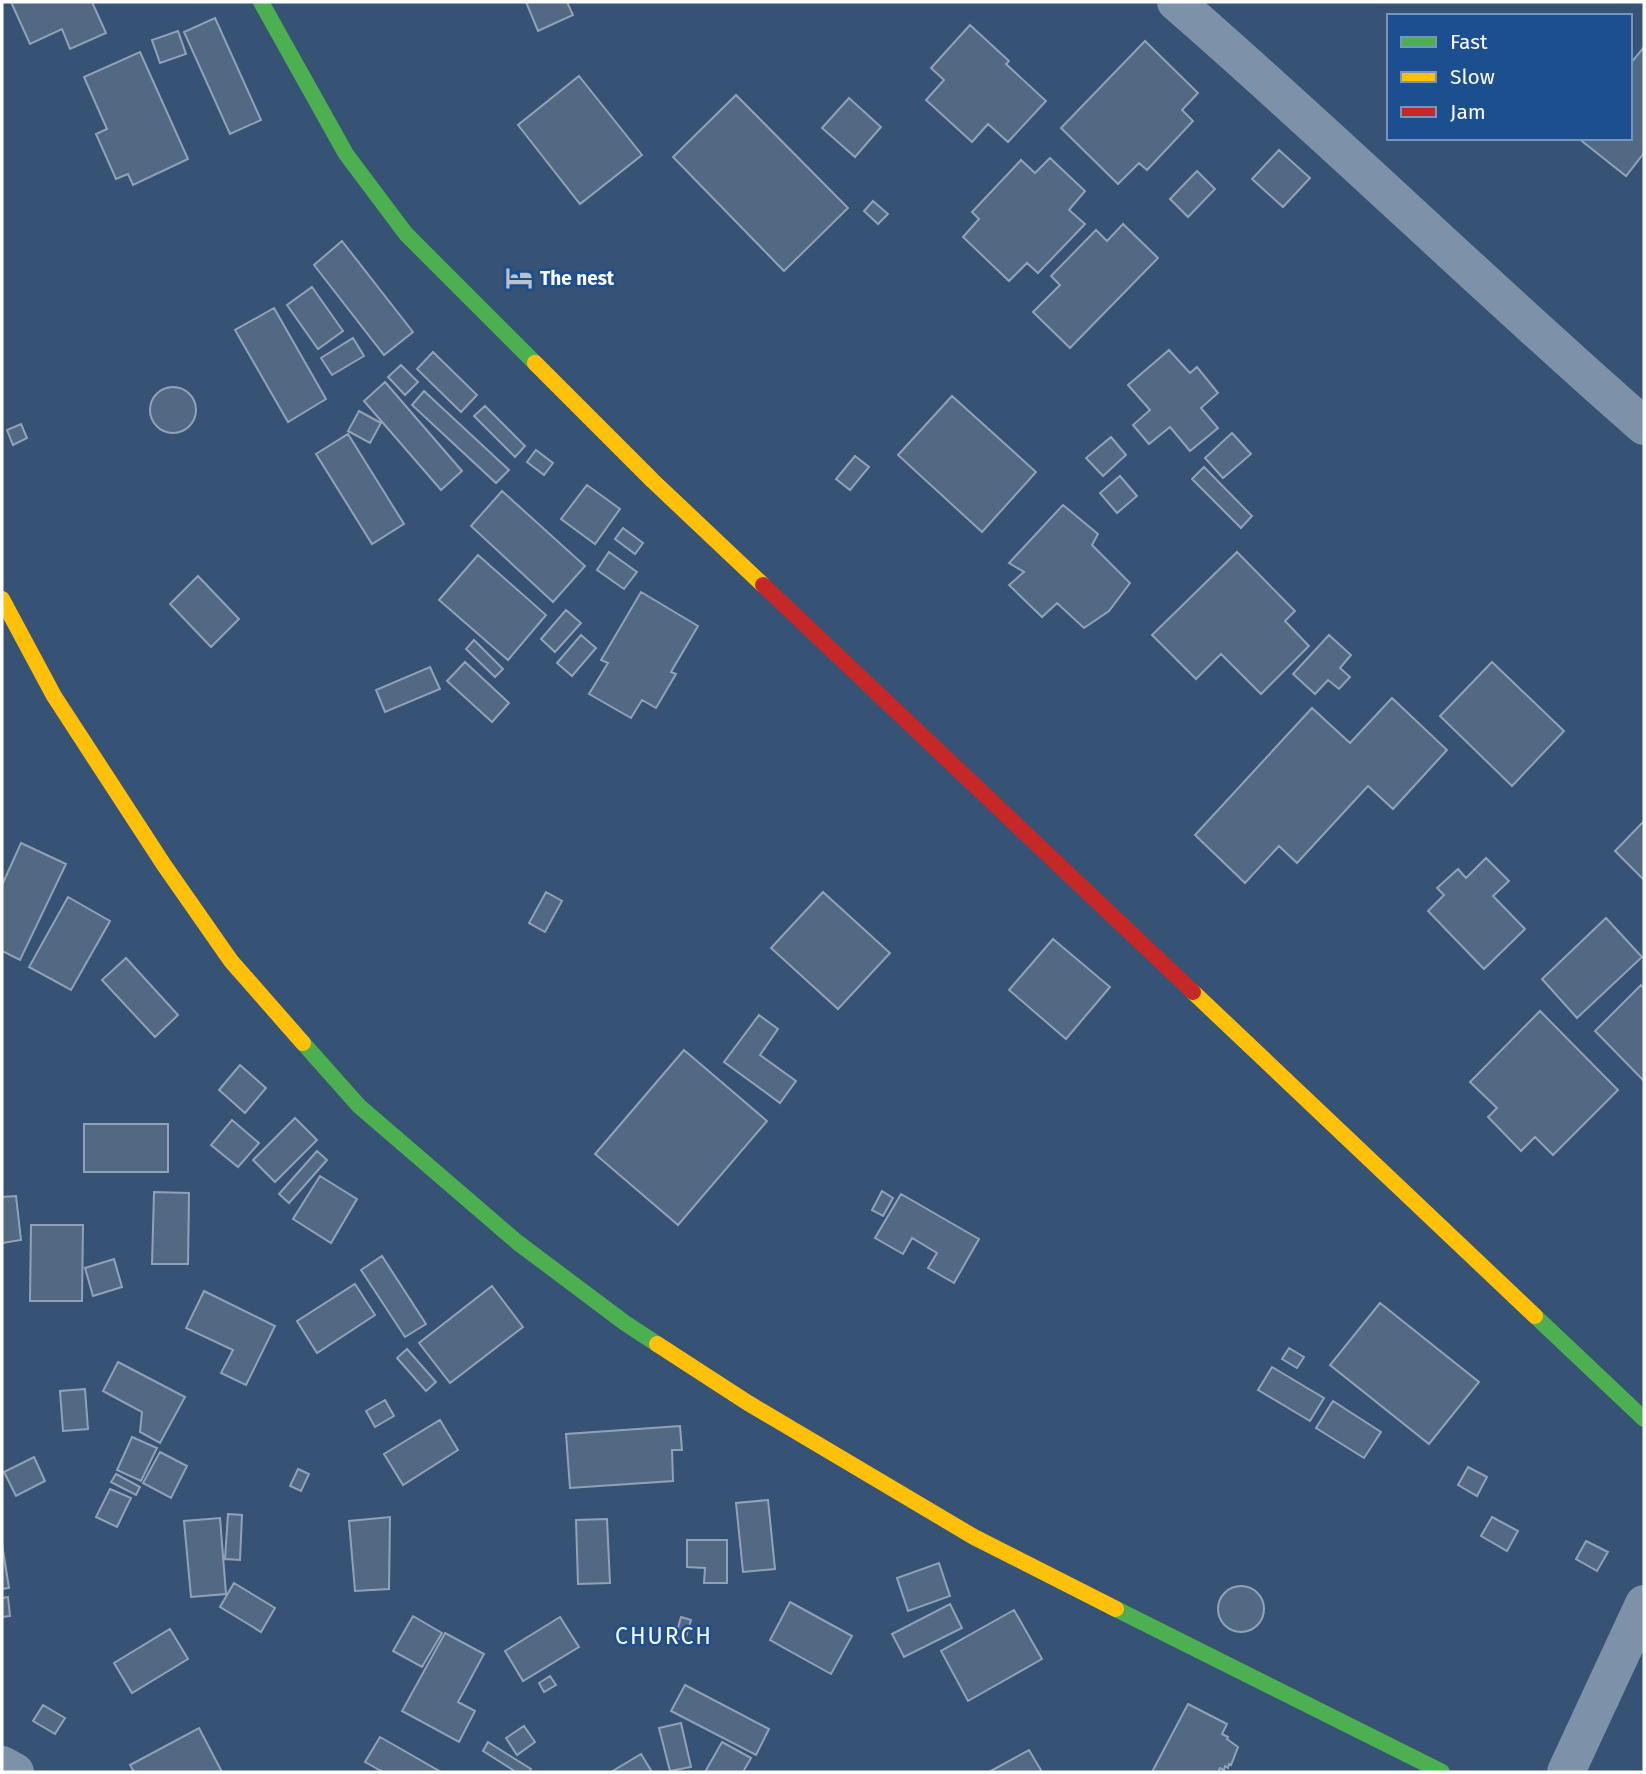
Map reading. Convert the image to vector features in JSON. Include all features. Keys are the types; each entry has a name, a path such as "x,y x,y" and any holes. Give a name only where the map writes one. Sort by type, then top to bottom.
{"street":[{"path":"261,2 346,154 405,234 653,481 1644,1419"},
{"path":"1176,2 1262,77 1551,345 1644,426"},
{"path":"2,599 54,696 231,961 359,1106 517,1242 636,1331 748,1403 974,1537 1442,1772"},
{"path":"1566,1772 1644,1604"},
{"path":"2,1765 15,1772"}],"building":[{"path":"11,2 92,2 106,33 70,49 62,29 30,44"},
{"path":"526,2 567,2 573,15 538,31"},
{"path":"215,18 261,120 230,134 184,32"},
{"path":"970,25 1009,61 1006,64 1046,101 1008,142 988,124 972,142 926,100 944,80 931,68"},
{"path":"178,31 186,54 160,63 152,40"},
{"path":"1145,41 1198,93 1182,110 1193,121 1147,170 1139,163 1118,184 1061,128"},
{"path":"1644,47 1644,153 1626,176 1581,140 1632,140 1632,62"},
{"path":"140,52 188,159 133,185 128,174 116,179 96,134 107,129 84,77"},
{"path":"579,76 642,155 580,204 518,125"},
{"path":"736,95 848,208 784,271 673,157"},
{"path":"849,98 881,127 855,157 822,128"},
{"path":"1279,150 1310,178 1283,207 1252,179"},
{"path":"1050,158 1085,191 1069,210 1085,224 1038,273 1027,263 1009,281 963,237 979,219 972,212 1021,160 1035,173"},
{"path":"1197,171 1215,189 1188,217 1170,199"},
{"path":"873,201 888,214 878,224 864,211"},
{"path":"1123,224 1158,258 1070,348 1033,312 1060,285 1051,276 1096,230 1107,241"},
{"path":"342,241 413,332 384,355 314,265"},
{"path":"312,287 343,331 318,349 287,305"},
{"path":"274,308 326,399 288,422 235,330"},
{"path":"353,338 364,356 332,375 321,358"},
{"path":"1169,350 1190,373 1197,367 1218,393 1201,408 1218,428 1190,451 1170,427 1149,444 1133,425 1150,410 1128,385"},
{"path":"433,352 477,395 461,412 417,369"},
{"path":"401,365 418,382 405,395 388,377"},
{"path":"385,382 462,471 441,490 364,401"},
{"path":"173,387 190,393 196,410 190,427 173,433 156,427 150,410 156,393"},
{"path":"424,391 509,470 496,483 412,405"},
{"path":"952,396 1036,472 982,532 898,455"},
{"path":"485,406 525,446 515,457 474,416"},
{"path":"359,411 381,423 370,443 348,431"},
{"path":"21,424 27,438 13,445 7,430"},
{"path":"1232,433 1251,454 1223,478 1205,458"},
{"path":"348,434 404,524 372,544 316,454"},
{"path":"1111,437 1126,455 1103,476 1086,458"},
{"path":"536,450 553,463 544,475 527,462"},
{"path":"855,456 869,467 850,490 836,479"},
{"path":"1204,467 1252,516 1241,528 1192,479"},
{"path":"1120,476 1137,496 1117,513 1100,493"},
{"path":"587,485 620,509 595,544 561,519"},
{"path":"502,491 585,566 553,602 471,526"},
{"path":"1063,505 1098,534 1092,545 1130,583 1109,611 1084,628 1057,603 1042,617 1009,585 1024,572 1009,563"},
{"path":"623,528 643,543 635,554 615,539"},
{"path":"609,552 637,572 624,589 597,570"},
{"path":"1237,552 1295,611 1285,621 1309,646 1261,694 1221,654 1196,679 1152,635"},
{"path":"478,555 546,615 508,660 439,600"},
{"path":"198,576 239,619 211,647 170,604"},
{"path":"641,592 698,626 671,672 676,674 656,708 642,700 631,718 589,694 608,663 601,660"},
{"path":"566,610 581,623 555,652 541,639"},
{"path":"581,635 596,648 572,676 557,663"},
{"path":"1329,635 1351,655 1340,668 1350,677 1339,689 1328,680 1315,694 1293,674"},
{"path":"474,640 503,669 495,677 466,649"},
{"path":"465,662 509,703 492,722 447,681"},
{"path":"1492,662 1564,731 1512,786 1440,716"},
{"path":"430,667 440,689 385,712 376,690"},
{"path":"1392,698 1447,750 1393,809 1368,786 1297,863 1279,846 1245,883 1195,835 1312,708 1350,743"},
{"path":"1644,821 1644,880 1615,851"},
{"path":"21,843 66,864 20,960 2,951 2,885"},
{"path":"1486,858 1509,881 1493,896 1525,929 1484,969 1428,911 1444,895 1437,888 1458,869 1466,878"},
{"path":"546,892 562,901 545,932 529,923"},
{"path":"823,892 890,953 838,1009 771,948"},
{"path":"68,897 110,921 71,990 29,967"},
{"path":"1606,918 1642,957 1577,1018 1542,979"},
{"path":"1053,939 1110,987 1066,1039 1009,990"},
{"path":"126,958 178,1015 155,1037 102,980"},
{"path":"1641,985 1644,989 1644,1081 1595,1031"},
{"path":"1540,1011 1618,1090 1553,1155 1535,1137 1521,1151 1488,1117 1497,1108 1470,1082"},
{"path":"759,1015 778,1029 760,1055 796,1081 780,1103 724,1062"},
{"path":"684,1050 767,1121 678,1225 595,1154"},
{"path":"240,1065 266,1088 245,1113 219,1090"},
{"path":"295,1118 317,1140 275,1182 253,1160"},
{"path":"232,1120 259,1143 238,1167 211,1145"},
{"path":"84,1124 168,1124 168,1172 84,1172"},
{"path":"317,1151 327,1160 289,1203 279,1194"},
{"path":"320,1176 357,1199 331,1243 293,1219"},
{"path":"882,1191 893,1198 883,1216 872,1210"},
{"path":"154,1192 189,1193 188,1264 152,1264"},
{"path":"901,1194 979,1239 954,1283 928,1268 937,1253 912,1238 903,1254 875,1238"},
{"path":"16,1196 21,1240 2,1243 2,1197"},
{"path":"31,1225 83,1225 82,1301 30,1301"},
{"path":"382,1256 426,1324 405,1337 361,1270"},
{"path":"114,1259 122,1287 93,1296 85,1268"},
{"path":"355,1284 375,1315 317,1353 297,1321"},
{"path":"492,1286 523,1327 450,1383 419,1343"},
{"path":"204,1291 275,1326 246,1385 221,1373 233,1350 186,1328"},
{"path":"1380,1303 1479,1382 1429,1444 1330,1365"},
{"path":"1289,1348 1304,1357 1297,1368 1282,1359"},
{"path":"407,1349 436,1382 426,1391 397,1358"},
{"path":"118,1362 185,1397 160,1443 140,1432 142,1412 103,1391"},
{"path":"1272,1367 1324,1398 1310,1421 1258,1390"},
{"path":"85,1389 88,1429 63,1431 60,1391"},
{"path":"385,1400 394,1416 375,1427 366,1411"},
{"path":"1333,1401 1381,1432 1364,1458 1316,1428"},
{"path":"440,1420 458,1450 403,1485 384,1454"},
{"path":"680,1426 682,1450 672,1450 673,1481 570,1488 566,1434"},
{"path":"132,1437 157,1448 141,1481 117,1470"},
{"path":"160,1452 187,1466 171,1498 143,1483"},
{"path":"34,1457 45,1481 16,1496 4,1472"},
{"path":"1468,1467 1487,1477 1477,1496 1458,1485"},
{"path":"298,1469 309,1474 301,1491 290,1486"},
{"path":"116,1474 140,1487 136,1495 111,1482"},
{"path":"110,1489 131,1498 117,1527 96,1517"},
{"path":"768,1500 775,1569 743,1572 736,1503"},
{"path":"228,1514 242,1515 240,1560 225,1559"},
{"path":"390,1517 389,1589 355,1591 349,1521"},
{"path":"1492,1517 1518,1531 1507,1551 1481,1536"},
{"path":"220,1518 226,1594 191,1597 184,1521"},
{"path":"607,1519 610,1583 578,1584 576,1520"},
{"path":"687,1540 727,1540 727,1583 704,1583 705,1568 687,1567"},
{"path":"1586,1541 1608,1552 1597,1571 1576,1559"},
{"path":"2,1544 9,1588 2,1589"},
{"path":"939,1563 950,1596 908,1611 897,1578"},
{"path":"234,1583 275,1608 261,1632 220,1607"},
{"path":"1241,1586 1257,1593 1264,1609 1257,1625 1241,1632 1225,1625 1218,1609 1225,1593"},
{"path":"8,1597 10,1616 2,1617 2,1598"},
{"path":"790,1602 852,1636 831,1674 770,1640"},
{"path":"950,1604 962,1628 904,1657 892,1634"},
{"path":"1014,1610 1042,1659 968,1701 941,1651"},
{"path":"413,1616 442,1633 422,1667 393,1651"},
{"path":"560,1617 579,1647 523,1681 505,1651"},
{"path":"681,1617 691,1620 685,1640 675,1638"},
{"path":"170,1629 188,1659 132,1693 114,1663"},
{"path":"445,1633 484,1654 458,1702 475,1711 459,1742 402,1711"},
{"path":"550,1676 556,1685 544,1692 539,1683"},
{"path":"685,1685 769,1729 756,1755 671,1711"},
{"path":"1188,1704 1227,1724 1222,1734 1238,1747 1231,1765 1229,1764 1228,1768 1225,1766 1224,1770 1220,1768 1218,1772 1152,1772"},
{"path":"43,1705 65,1718 55,1734 33,1721"},
{"path":"681,1723 691,1767 670,1771 659,1728"},
{"path":"524,1726 535,1742 517,1755 506,1738"},
{"path":"199,1728 222,1772 134,1772 130,1765"},
{"path":"380,1737 441,1772 383,1772 365,1762"},
{"path":"488,1742 531,1769 529,1772 516,1772 483,1751"},
{"path":"722,1742 751,1758 743,1772 705,1772"},
{"path":"1029,1750 1042,1772 989,1772"},
{"path":"641,1754 652,1772 611,1772"}],"traffic: fast":[{"path":"261,2 346,154 406,234 535,363"},
{"path":"303,1043 359,1106 517,1242 657,1344"},
{"path":"1535,1316 1644,1419"},
{"path":"1116,1609 1442,1772"}],"traffic: slow":[{"path":"535,363 653,481 763,585"},
{"path":"2,599 54,696 164,865 231,961 303,1043"},
{"path":"1193,992 1535,1316"},
{"path":"657,1344 748,1403 974,1537 1116,1609"}],"traffic: jam":[{"path":"763,585 1193,992"}],"place":[{"name":"The nest","path":"519,278"}],"district":[{"name":"CHURCH","path":"664,1636"}]}
